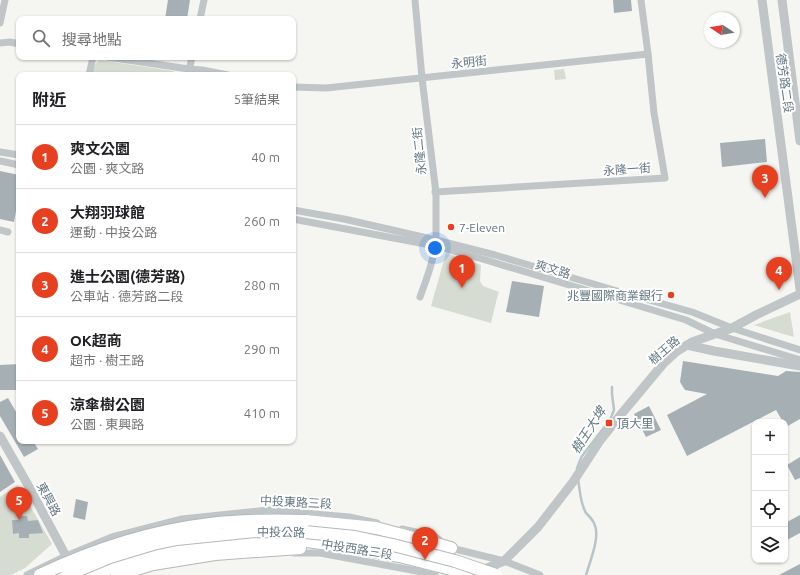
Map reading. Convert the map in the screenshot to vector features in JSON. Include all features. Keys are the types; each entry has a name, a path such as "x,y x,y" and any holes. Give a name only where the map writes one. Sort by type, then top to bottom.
{"main road":[{"path":"40,575 68,562 110,547 171,530 210,524 270,520 305,521 376,528 451,548"},
{"name":"中投公路","path":"67,575 110,557 153,544 255,532 305,532 355,537 394,544 455,561 496,575"},
{"name":"中投公路","path":"92,575 150,553 251,541 298,540 351,547 399,556 451,569 467,575"},
{"path":"117,575 153,564 215,554 296,548 326,550 399,560 422,568 436,575"}],"street":[{"path":"0,23 5,0"},
{"path":"201,16 204,0"},
{"name":"永隆二街","path":"415,0 435,192 436,243 433,258 420,297"},
{"name":"永隆一街","path":"435,192 665,178 654,113 641,0"},
{"name":"德芳路二段","path":"762,0 800,289"},
{"name":"德芳路二段","path":"782,0 800,141"},
{"path":"0,43 10,42 16,43"},
{"name":"永明街","path":"296,87 326,88 648,54"},
{"path":"90,72 92,60"},
{"path":"123,60 189,72 202,70 212,72"},
{"path":"189,72 191,60"},
{"path":"0,152 16,155"},
{"path":"0,161 16,164"},
{"name":"爽文路","path":"296,211 344,219 436,243 479,258 686,320 715,334 800,360"},
{"name":"爽文路","path":"296,220 436,243 495,255 692,312 732,328 800,350"},
{"path":"0,230 8,232"},
{"name":"樹王路","path":"504,561 538,527 573,482 599,442 663,364 676,352 692,342 732,328 800,294"},
{"path":"687,345 800,366"},
{"name":"東興路","path":"0,436 28,485 75,575"},
{"name":"中投東路三段","path":"27,575 66,556 112,537 182,518 268,510 349,517 434,536 451,548 504,561 540,575"},
{"name":"中投西路三段","path":"132,575 150,569 238,553 320,553 436,575"},
{"path":"471,575 504,561"}],"shaded area":[{"path":"100,60 174,72 93,72 95,64"},
{"path":"564,69 566,79 555,80 554,70"},
{"path":"446,253 481,265 480,281 483,286 499,292 491,323 431,306"},
{"path":"790,312 794,337 754,325"},
{"path":"18,485 52,544 25,568 11,575 0,575 0,497"}],"building":[{"path":"168,0 190,0 187,16 165,16"},
{"path":"613,0 631,0 632,11 614,13"},
{"path":"765,139 767,162 722,167 720,143"},
{"path":"0,171 16,174 16,211 14,222 0,219"},
{"path":"512,281 544,286 539,317 506,312"},
{"path":"683,361 778,376 786,371 800,372 800,419 788,426 788,419 781,419 776,410 759,419 752,419 752,422 687,456 667,415 707,394 685,390 680,382"},
{"path":"16,364 16,390 0,390 0,365"},
{"path":"8,398 16,412 16,443 0,416 0,402"},
{"path":"649,406 661,430 646,437 634,414"},
{"path":"16,444 35,444 38,449 24,457"},
{"path":"0,455 15,482 0,492"},
{"path":"800,457 800,478 795,480 788,464"},
{"path":"76,499 88,502 85,520 73,517"},
{"path":"800,515 800,533 788,539 788,527 788,521"},
{"path":"19,516 27,516 28,521 38,520 43,533 29,534 29,538 19,538 19,533 13,534 12,520 19,520"},
{"path":"800,564 800,575 779,575"}],"waterway":[{"name":"樹王大埤","path":"577,468 582,456 610,420 614,410 612,387"},
{"name":"樹王大埤","path":"578,479 582,505 596,528 596,541 586,575"}],"place":[{"name":"進士公園(德芳路)","path":"765,198"},
{"name":"7-Eleven","path":"451,227"},
{"name":"爽文公園","path":"462,288"},
{"name":"OK超商","path":"779,290"},
{"name":"兆豐國際商業銀行","path":"671,295"},
{"name":"頂大里","path":"609,423"},
{"name":"涼傘樹公園","path":"19,520"},
{"name":"大翔羽球館","path":"425,560"}]}
